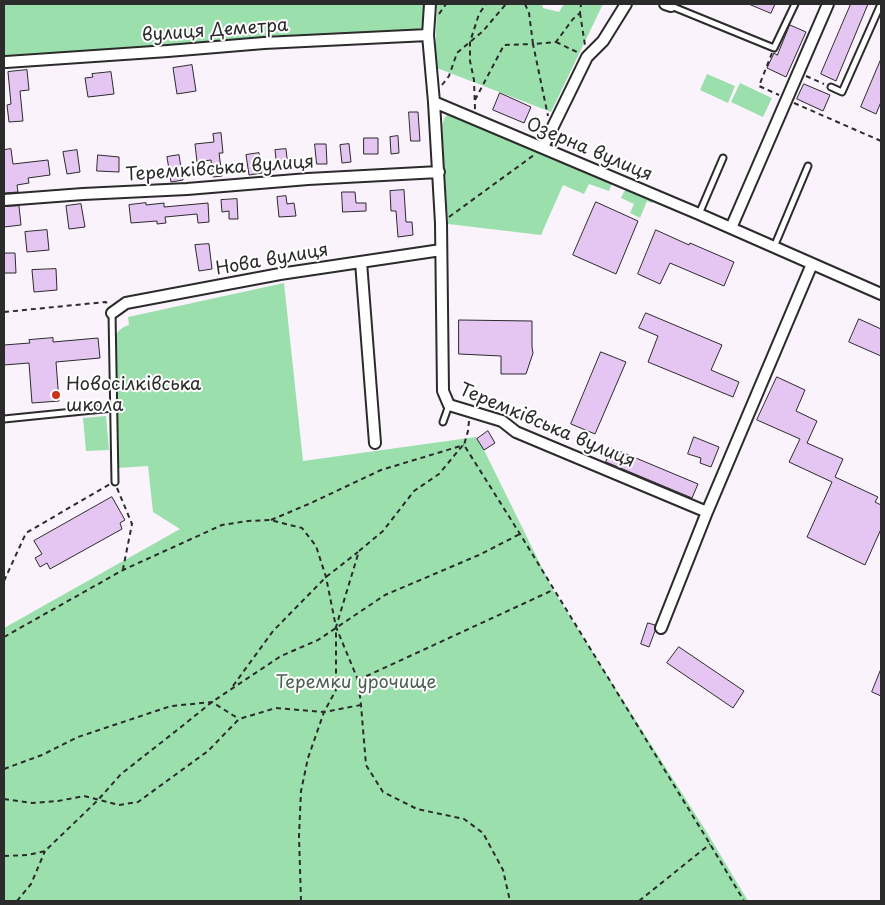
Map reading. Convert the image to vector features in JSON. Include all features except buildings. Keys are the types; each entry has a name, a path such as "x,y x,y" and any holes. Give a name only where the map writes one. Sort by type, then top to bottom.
{"street":[{"name":"Теремківська вулиця","path":"430,4 428,35 434,99 441,223 443,391 449,405 502,421 516,432 707,512"},
{"path":"543,147 587,57 603,41 626,4"},
{"path":"731,228 828,4"},
{"name":"вулиця Деметра","path":"6,62 428,35"},
{"name":"Озерна вулиця","path":"434,99 476,119 881,294"},
{"name":"Теремківська вулиця","path":"4,200 439,172"},
{"name":"Нова вулиця","path":"112,313 126,303 280,274 440,250"},
{"path":"361,262 375,443"},
{"path":"661,628 707,512 812,264"}],"lane":[{"path":"669,5 774,48 795,4"},
{"path":"831,87 842,92 881,4"},
{"path":"699,214 723,158"},
{"path":"773,248 808,166"},
{"path":"112,313 115,482"},
{"path":"443,422 449,405"},
{"path":"4,420 113,408"}],"path":[{"path":"476,119 470,42 479,14 486,4"},
{"path":"434,99 449,76 457,53 483,31 506,4"},
{"path":"525,4 529,13 551,131"},
{"path":"581,4 580,13 587,57"},
{"path":"556,42 573,19 580,13"},
{"path":"475,100 504,45 556,42 587,57"},
{"path":"774,48 758,86 881,142"},
{"path":"803,75 831,87"},
{"path":"441,223 543,147"},
{"path":"4,312 106,302 112,313"},
{"path":"232,688 273,631 326,577 382,531 414,491 439,474 464,445 468,431 470,411"},
{"path":"270,520 381,470 464,445"},
{"path":"464,445 744,901"},
{"path":"4,581 26,533 115,482 132,524 122,570"},
{"path":"4,637 122,570 222,525 270,520 302,528 316,546 326,577 336,627 358,680 366,765 383,792 417,809 464,819 483,833 503,870 510,901"},
{"path":"17,901 31,884 45,851 98,800 121,774 212,702 281,656 318,640 385,596 478,555 520,534"},
{"path":"301,901 298,836 301,791 308,758 324,712 336,690 336,627 359,551"},
{"path":"358,680 554,590"},
{"path":"4,769 42,755 78,737 171,706 212,702 239,718"},
{"path":"4,799 32,803 84,796 119,805 138,802 208,751 239,718 276,708 324,712 361,705"},
{"path":"639,901 710,844"},
{"path":"4,856 28,855 45,851"}],"green space":[{"path":"4,4 427,4 425,29 4,58"},
{"path":"437,4 542,4 543,8 559,12 564,4 603,4 551,112 437,68 435,65"},
{"path":"707,74 735,86 728,103 700,90"},
{"path":"740,83 772,98 763,117 731,102"},
{"path":"448,114 612,183 609,191 589,184 584,194 563,185 541,235 448,224 442,126"},
{"path":"625,190 652,201 652,203 647,201 640,218 630,213 634,204 621,198"},
{"name":"Теремки урочище","path":"284,283 303,461 476,437 553,590 706,831 748,901 4,901 4,628 180,529 153,512 148,466 118,468 115,336 121,329 129,325 128,317"},
{"path":"106,416 109,450 86,451 83,418"}],"place":[{"name":"Новосілківська школа","path":"56,395"}]}
